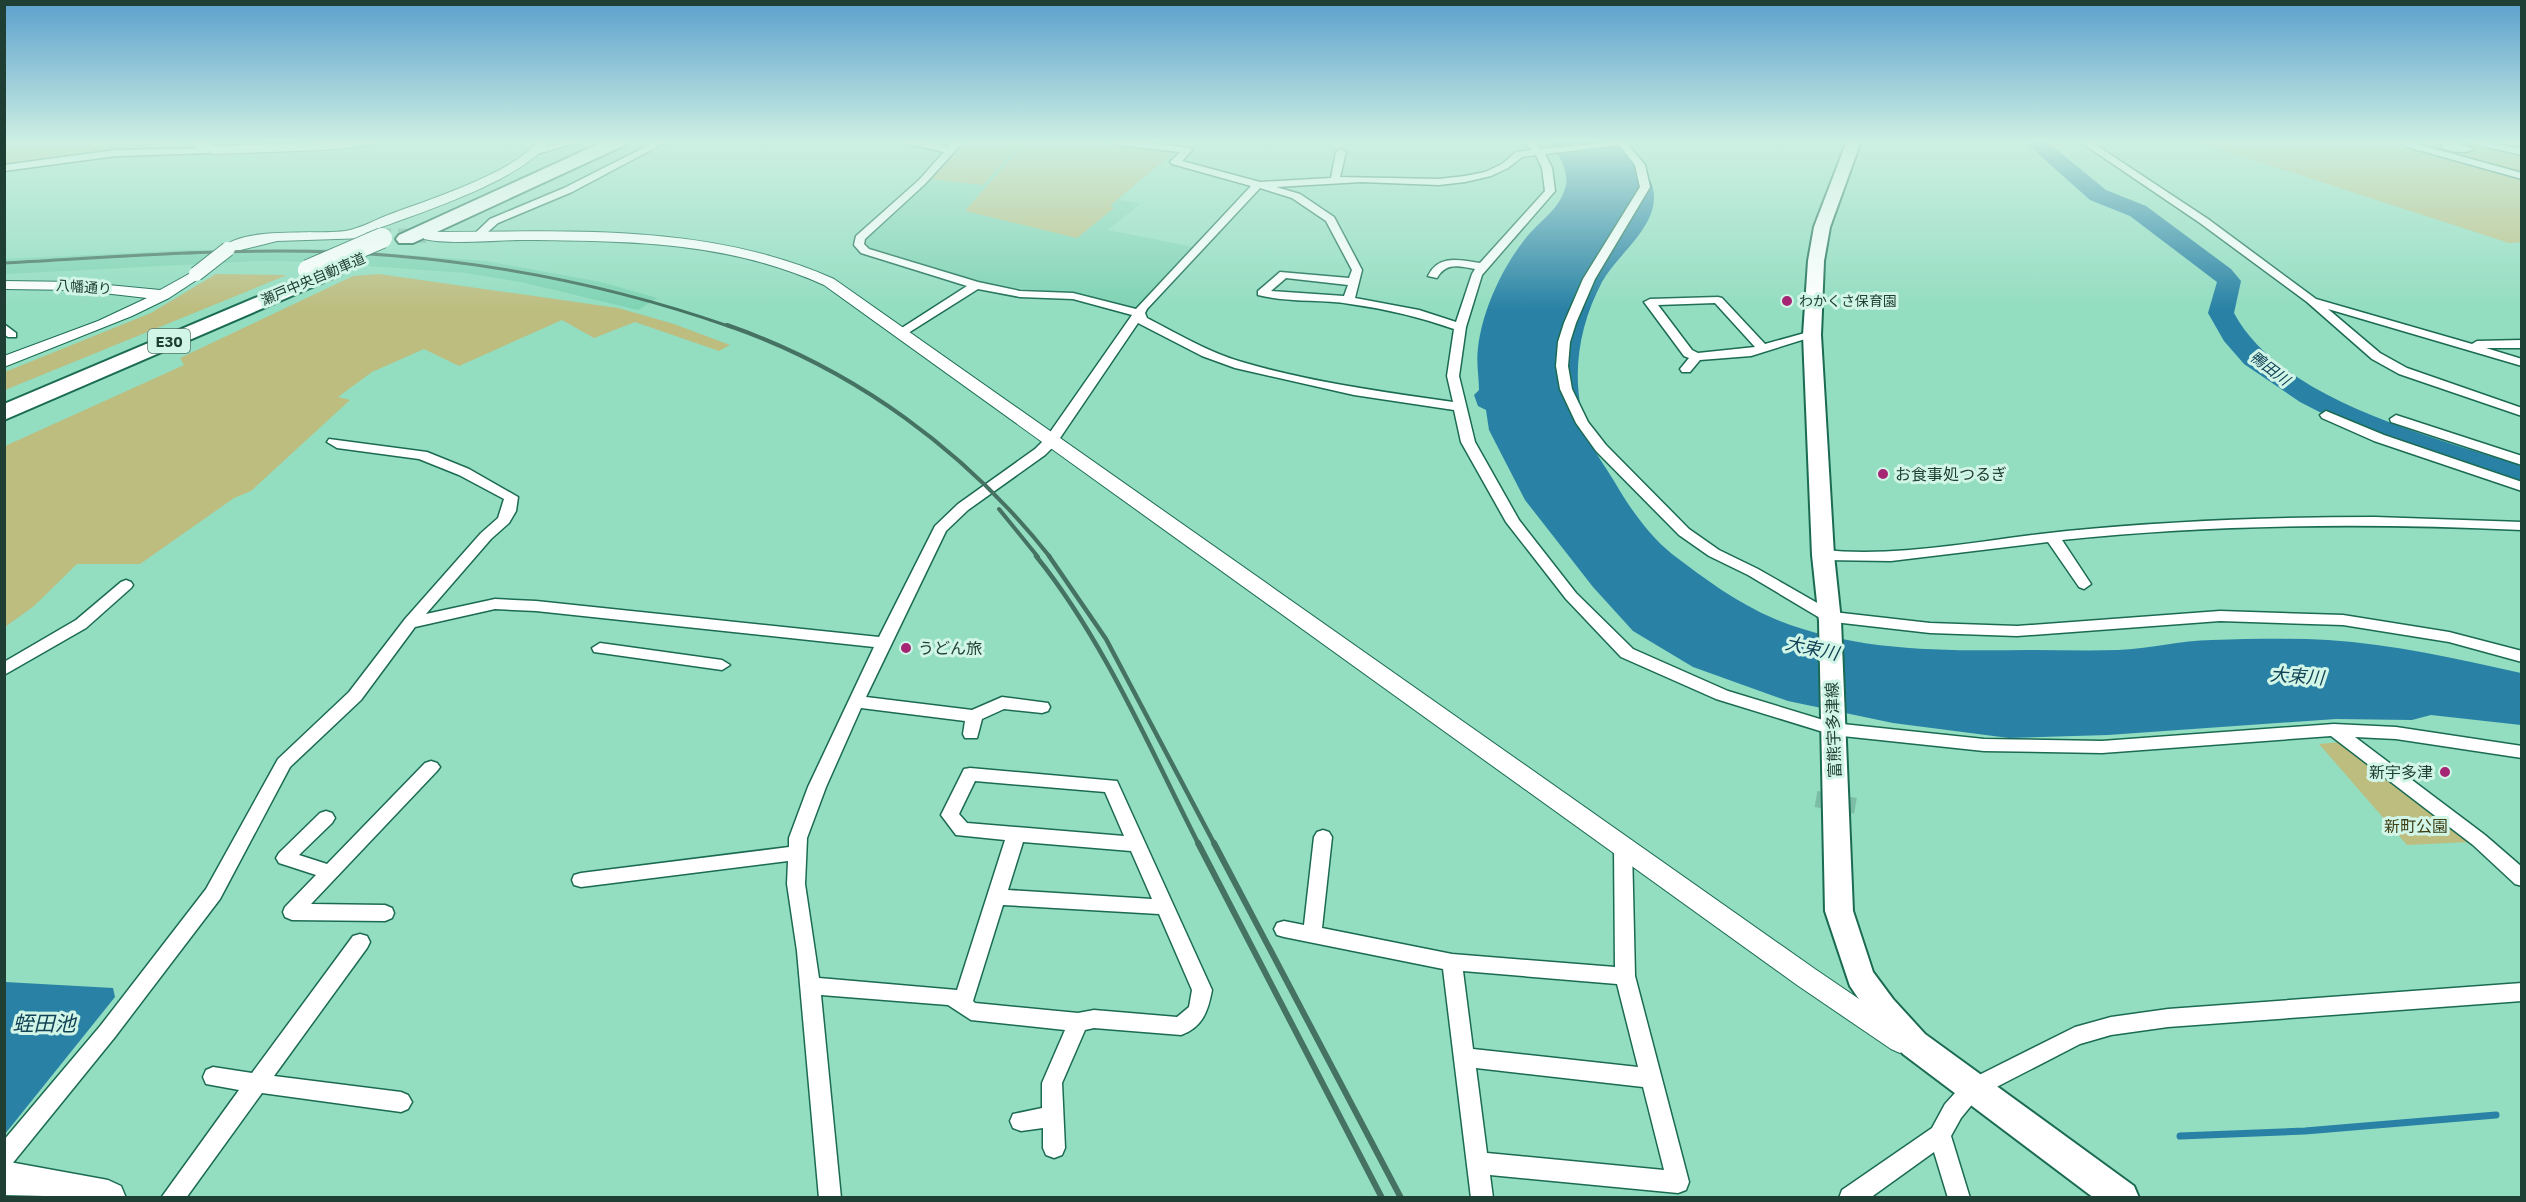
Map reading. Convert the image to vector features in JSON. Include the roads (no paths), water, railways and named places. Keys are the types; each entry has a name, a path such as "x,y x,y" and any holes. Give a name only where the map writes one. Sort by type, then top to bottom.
{"highway":[{"name":"瀬戸中央自動車道","path":"4,400 308,270 468,197"},
{"name":"瀬戸中央自動車道","path":"4,413 333,271 497,197"}],"main road":[{"name":"富熊宇多津線","path":"1833,197 1822,227 1816,261 1812,335 1823,555 1830,619 1839,911 1860,977 1882,1008 1914,1044 1972,1089 2122,1197"},
{"path":"4,1178 108,1197"}],"street":[{"path":"348,235 442,197"},
{"path":"477,236 494,221 551,197"},
{"path":"905,197 860,238 859,245 877,256 976,285 1020,294 1073,296 1140,313"},
{"path":"830,1197 810,986 796,884 798,838 817,787 940,529 963,507 1040,452 1051,441 1140,313 1245,197"},
{"path":"1298,197 1330,219 1357,270 1349,300"},
{"path":"1545,197 1482,267 1466,302 1453,376 1458,407 1468,442 1513,522 1571,596 1628,653 1722,695 1833,723 1984,745 2102,747 2334,730 2396,733 2522,752"},
{"path":"1639,197 1589,279 1570,323 1564,342 1562,366 1566,389 1582,423 1601,448 1684,532 1714,553 1753,572 1830,619 1929,628 2017,631 2220,616 2343,620 2449,637 2522,657"},
{"path":"2168,197 2311,300 2376,356 2403,371 2522,412"},
{"path":"4,362 107,324 164,295 228,249 265,237 348,235 379,237"},
{"path":"429,236 627,238 707,244 764,255 825,280 1806,978 1972,1089"},
{"path":"1433,276 1436,267 1442,262 1482,267"},
{"path":"1353,282 1284,274 1262,293 1284,297 1349,300 1419,313 1460,327"},
{"name":"八幡通り","path":"4,285 77,286 164,295"},
{"path":"901,333 976,285"},
{"path":"1763,349 1718,300 1650,302 1688,353 1696,357 1763,349 1812,335"},
{"path":"2311,300 2522,363"},
{"path":"1140,313 1142,320 1172,336 1206,353 1239,364 1354,391 1458,407"},
{"path":"2464,346 2522,344"},
{"path":"1686,369 1696,357"},
{"path":"2326,415 2379,438 2522,487"},
{"path":"2396,419 2522,461"},
{"path":"4,1157 108,1031 213,894 284,763 356,696 410,622 509,513 511,497 465,472 422,455 334,442"},
{"path":"1823,555 1856,559 1888,559 2052,537 2131,530 2313,520 2522,526"},
{"path":"2052,537 2084,584"},
{"path":"4,670 81,624 126,585"},
{"path":"410,622 495,604 536,606 884,643"},
{"path":"600,648 722,665"},
{"path":"622,667 633,653"},
{"path":"856,702 974,716 1002,703 1042,707"},
{"path":"971,734 974,716"},
{"path":"2334,730 2479,840 2522,879"},
{"path":"385,913 292,912 431,767"},
{"path":"810,986 952,997 971,1011 1078,1022 1094,1019 1181,1026 1198,1012 1202,990 1137,844 1111,786 970,774 950,815 962,830 1137,844"},
{"path":"326,818 285,858 329,872"},
{"path":"963,1005 1016,834"},
{"path":"1312,935 1323,837"},
{"path":"1477,1164 1678,1182 1625,976 1623,848"},
{"path":"581,880 797,853"},
{"path":"996,897 1165,907"},
{"path":"1284,929 1452,962 1625,976"},
{"path":"172,1197 360,942"},
{"path":"1452,962 1482,1197"},
{"path":"1850,1197 1940,1135 1953,1111 1972,1089 2075,1036 2111,1026 2168,1018 2522,992"},
{"path":"1054,1148 1052,1083 1078,1022"},
{"path":"1464,1057 1651,1078"},
{"path":"213,1077 401,1102"},
{"path":"1021,1121 1053,1116"},
{"path":"1940,1135 1959,1197"}],"water":[{"name":"大束川","path":"1561,197 1654,197 1653,208 1642,231 1602,282 1586,321 1578,362 1580,404 1585,425 1592,445 1622,495 1656,539 1672,554 1709,581 1761,613 1805,630 1837,638 1868,644 1933,649 2107,650 2200,640 2285,639 2352,642 2401,649 2521,673 2521,725 2431,715 2412,720 2336,719 2108,735 2009,738 1893,723 1788,701 1693,667 1633,631 1593,587 1525,500 1489,430 1486,410 1478,406 1474,395 1479,390 1477,359 1480,334 1494,290 1517,250"},
{"name":"蛭田池","path":"5,982 113,988 115,997 5,1134"}],"waterway":[{"name":"鴨田川","path":"2103,197 2138,211 2222,274 2229,281 2221,313 2233,336 2253,358 2310,396 2349,416 2395,434 2522,476"},
{"path":"2180,1136 2305,1131 2496,1115"}],"tunnel":[{"path":"377,235 426,236"},
{"path":"1816,799 1856,806"}],"railway":[{"path":"4,263 252,251 386,255 486,267 585,285 683,311 731,327"},
{"path":"727,325 820,365 864,390 905,418 982,482 1050,557"},
{"path":"999,509 1038,557"},
{"path":"1036,556 1061,589 1105,659 1198,843"},
{"path":"1049,556 1106,639 1215,845"},
{"path":"1198,843 1382,1198"},
{"path":"1214,843 1401,1198"}],"place":[{"name":"わかくさ保育園","path":"1787,301"},
{"name":"お食事処つるぎ","path":"1883,474"},
{"name":"うどん旅","path":"906,648"},
{"name":"新宇多津","path":"2445,772"}],"park label":[{"name":"新町公園","path":"2416,826"}]}
